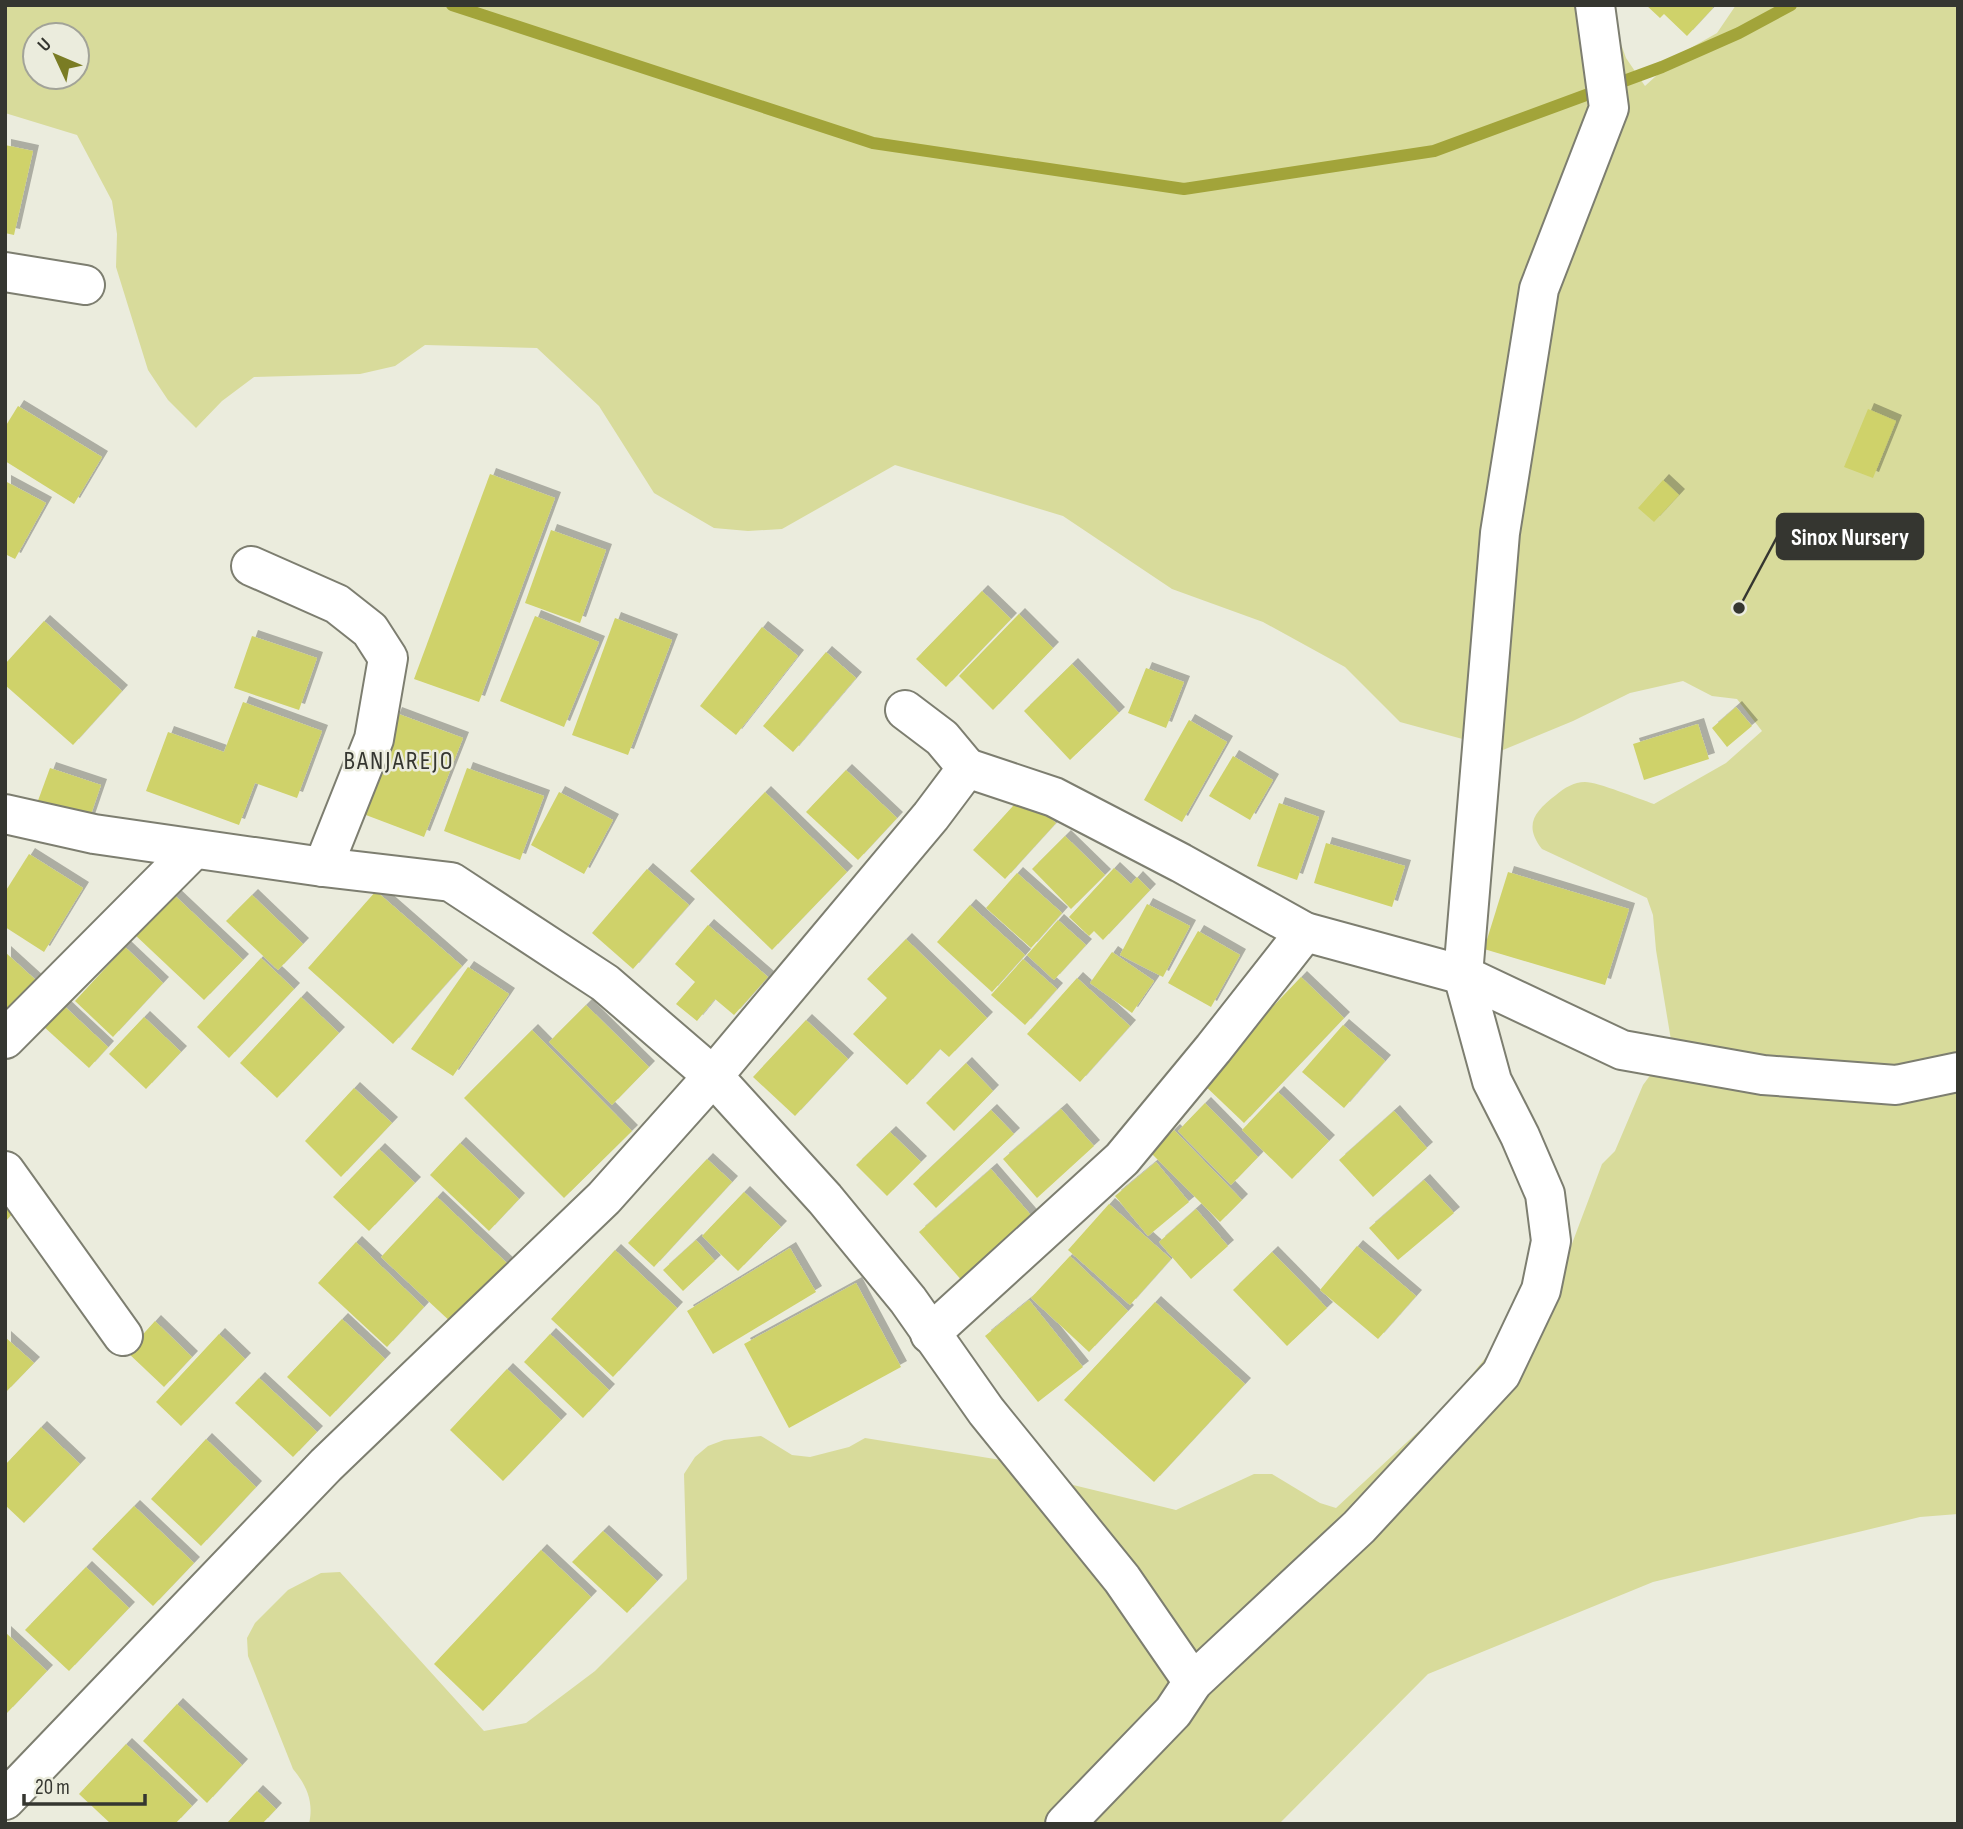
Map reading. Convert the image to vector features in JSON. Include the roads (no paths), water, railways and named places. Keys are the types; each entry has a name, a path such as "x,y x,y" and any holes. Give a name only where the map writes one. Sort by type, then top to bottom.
{"street":[{"path":"1065,1824 1173,1712 1193,1682 1359,1527 1501,1374 1541,1290 1551,1241 1545,1194 1492,1081 1463,975 1500,533 1539,289 1609,108 1595,6"},
{"path":"5,272 85,285"},
{"path":"251,566 337,604 370,630 388,658 374,739 323,867"},
{"path":"905,710 942,738 967,768 1054,797 1305,932 1463,975 1622,1049 1763,1075 1896,1085 1958,1072"},
{"path":"5,1800 326,1465 604,1198 713,1076 898,857 967,768"},
{"path":"5,814 94,834 323,867 451,882 605,983 713,1076 825,1199 908,1300 986,1411 1122,1578 1193,1682"},
{"path":"5,1039 194,849"},
{"path":"930,1334 1122,1159 1305,932"},
{"path":"5,1171 123,1336"}],"waterway":[{"path":"452,5 873,143 1184,189 1434,151 1662,67 1739,33 1791,5"}],"place":[{"name":"Sinox Nursery","path":"1739,608"}],"district":[{"name":"BANJAREJO","path":"399,760"}]}
